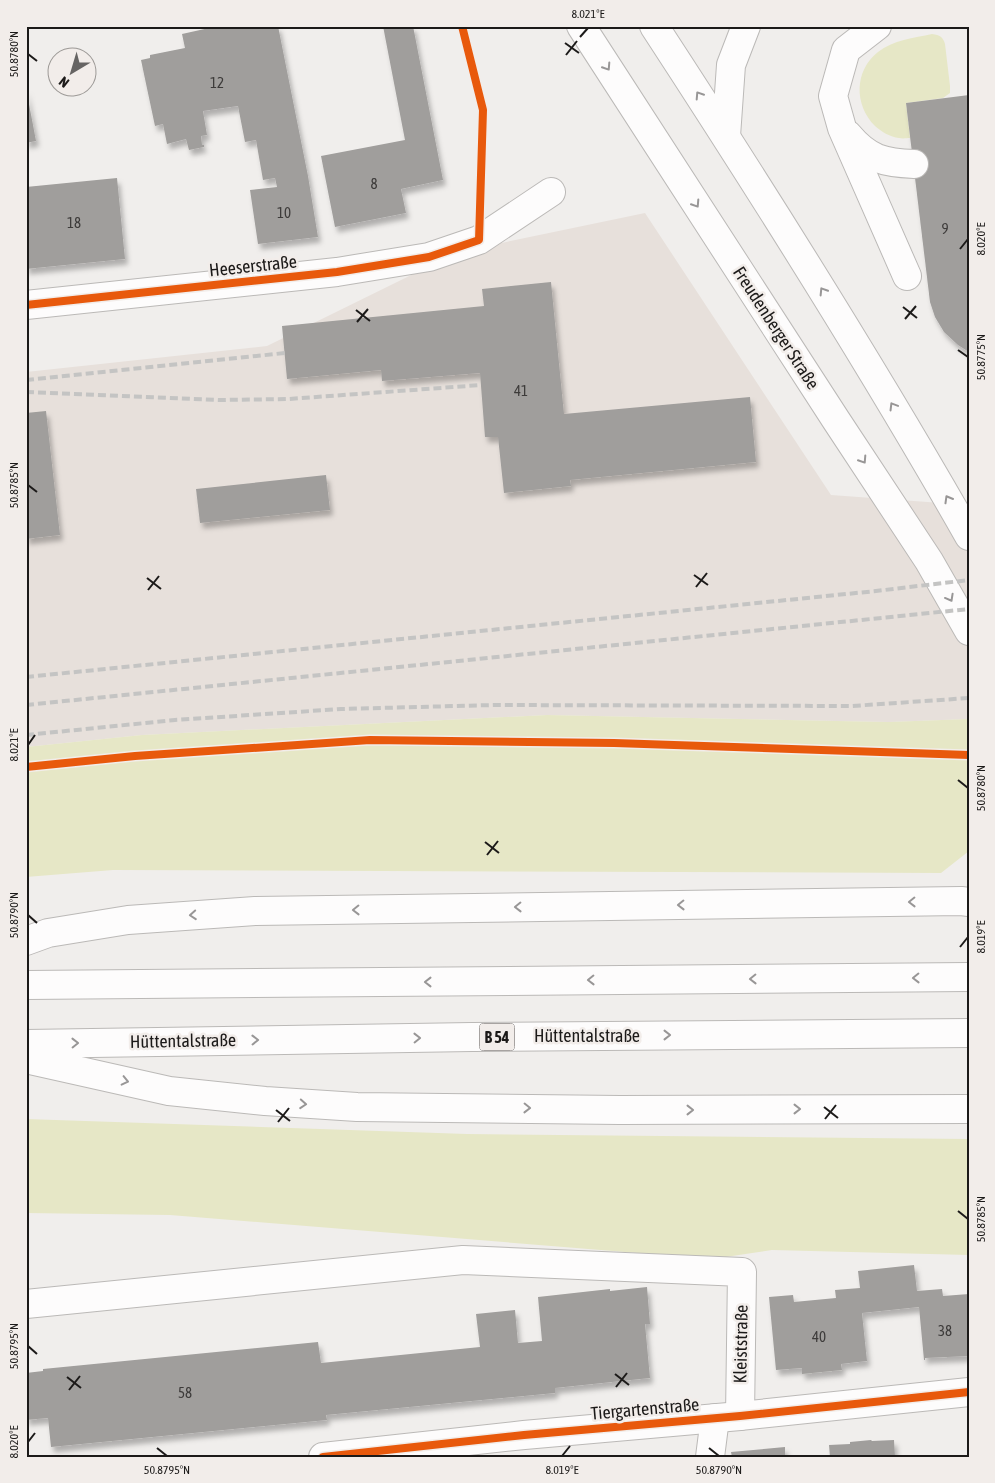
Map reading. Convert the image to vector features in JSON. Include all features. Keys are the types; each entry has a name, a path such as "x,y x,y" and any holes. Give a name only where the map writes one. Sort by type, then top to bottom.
{"main road":[{"name":"Freudenberger Straße","path":"581,26 929,561 969,632"},
{"path":"654,26 726,136 859,349 969,536"},
{"path":"726,136 731,65 746,26"},
{"path":"877,26 846,50 832,96 842,128 907,276"},
{"path":"842,128 856,145 873,158 893,164 914,164"},
{"name":"Heeserstraße","path":"26,305 337,272 429,257 479,240 551,192"},
{"path":"26,941 48,933 128,920 255,911 966,900"},
{"path":"26,985 967,977"},
{"name":"Hüttentalstraße","path":"26,1044 482,1037 969,1033"},
{"path":"26,1059 169,1091 265,1101 357,1107 620,1110 969,1109"},
{"name":"Kleiststraße","path":"26,1304 462,1260 742,1272 727,1417 710,1457"},
{"name":"Tiergartenstraße","path":"323,1457 524,1435 727,1417 969,1392"}],"shaded area":[{"path":"645,213 831,495 969,505 969,719 888,722 547,715 142,735 26,747 26,372 267,346 458,252"}],"green space":[{"path":"932,34 941,37 945,44 950,93 943,98 906,103 910,138 889,135 875,126 863,108 860,88 864,69 870,60 884,48 904,40"},
{"path":"547,715 888,722 969,719 969,851 941,873 113,870 26,877 26,747 142,735"},
{"path":"26,1119 467,1134 969,1139 969,1255 772,1250 712,1259 170,1215 26,1213"}],"building":[{"path":"218,26 278,26 308,176 318,237 258,244 250,190 277,187 275,178 263,180 256,140 245,142 238,106 203,111 207,135 201,136 204,147 189,150 186,139 167,144 163,124 155,126 141,60 150,58 150,55 185,48 182,34"},
{"path":"383,26 413,26 443,180 401,189 406,213 335,227 321,156 405,140"},
{"path":"26,88 36,141 26,143"},
{"path":"969,95 969,352 944,332 935,317 930,302 906,103"},
{"path":"117,178 125,259 26,269 26,187"},
{"path":"551,282 564,414 750,397 756,462 570,480 571,486 504,493 498,437 485,437 480,373 382,381 381,370 287,379 282,326 484,306 482,289"},
{"path":"46,411 60,535 26,539 26,413"},
{"path":"326,475 330,510 200,523 196,489"},
{"path":"914,1265 917,1291 942,1289 943,1296 969,1294 969,1356 925,1358 924,1360 919,1307 862,1313 867,1361 841,1364 842,1370 802,1374 802,1368 776,1370 769,1297 793,1295 794,1302 836,1298 835,1290 860,1288 858,1271"},
{"path":"647,1287 650,1324 645,1324 650,1378 555,1388 555,1393 326,1415 327,1420 51,1447 48,1418 26,1420 26,1373 43,1371 43,1369 318,1342 321,1363 480,1347 476,1314 515,1310 518,1343 542,1341 538,1297"},
{"path":"871,1440 894,1440 895,1457 830,1457 829,1445"},
{"path":"785,1447 785,1457 732,1457 731,1452"}],"railway":[{"path":"26,380 285,353"},
{"path":"26,392 220,400 289,399 481,385"},
{"path":"26,677 969,580"},
{"path":"26,705 969,609"},
{"path":"26,735 175,720 341,709 495,705 852,706 969,698"}],"cycle path":[{"path":"26,305 337,272 429,257 479,240 483,110 462,26"},
{"path":"26,767 135,756 370,740 614,743 969,755"},
{"path":"323,1457 524,1435 740,1416 969,1392"}]}
